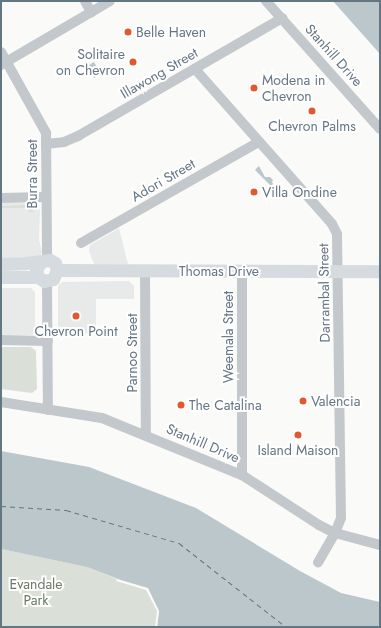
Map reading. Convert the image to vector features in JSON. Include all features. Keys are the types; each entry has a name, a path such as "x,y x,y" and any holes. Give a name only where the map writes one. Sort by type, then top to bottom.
{"main road":[{"path":"1,264 44,260 55,264 57,270 53,279 1,277"},
{"path":"42,279 36,270 44,260"},
{"name":"Thomas Drive","path":"57,270 380,271"}],"street":[{"path":"85,1 91,12"},
{"path":"4,63 110,1"},
{"name":"Stanhill Drive","path":"266,1 380,128"},
{"name":"Illawong Street","path":"46,144 61,143 70,140 282,18"},
{"name":"Burra Street","path":"1,52 4,63 43,127 46,144 44,260"},
{"name":"Darrambal Street","path":"195,69 334,226 337,237 341,518 335,533 318,563"},
{"name":"Adori Street","path":"81,243 259,142"},
{"path":"1,198 46,197"},
{"name":"Parnoo Street","path":"145,270 146,435"},
{"name":"Weemala Street","path":"242,271 242,476"},
{"path":"42,279 48,341 48,410"},
{"path":"1,340 48,341"},
{"name":"Stanhill Drive","path":"1,402 102,418 242,476 335,533 380,545"}],"shaded area":[{"path":"333,1 380,1 380,54 340,9"},
{"path":"94,62 101,74 94,78 87,66"},
{"path":"259,166 265,177 270,177 273,180 273,184 271,186 255,170"},
{"path":"1,203 33,203 38,206 40,210 39,240 42,252 40,256 1,259"},
{"path":"119,228 128,264 94,264 89,251 90,245"},
{"path":"129,281 134,286 134,299 96,299 96,333 58,334 58,286 62,282"},
{"path":"1,288 31,288 35,292 35,331 32,335 1,335"},
{"path":"1,451 89,467 196,508 300,571 341,593 380,602 380,627 157,627 159,611 147,588 139,587 87,567 1,549"}],"green space":[{"path":"30,205 34,212 29,212 28,208 1,208 1,206"},
{"path":"1,347 31,347 36,351 37,389 32,393 1,389"},
{"name":"Evandale Park","path":"1,549 87,567 117,579 148,588 159,611 157,627 1,627"}],"pier":[{"path":"117,579 148,588 159,611 157,627 155,627 157,611 146,590 116,581"}],"ferry route":[{"path":"1,506 66,510 179,543 286,627"}],"place":[{"name":"Belle Haven","path":"128,32"},
{"name":"Solitaire on Chevron","path":"133,62"},
{"name":"Modena in Chevron","path":"254,88"},
{"name":"Chevron Palms","path":"312,111"},
{"name":"Villa Ondine","path":"254,192"},
{"name":"Chevron Point","path":"76,316"},
{"name":"Valencia","path":"303,401"},
{"name":"The Catalina","path":"181,405"},
{"name":"Island Maison","path":"298,435"}]}
